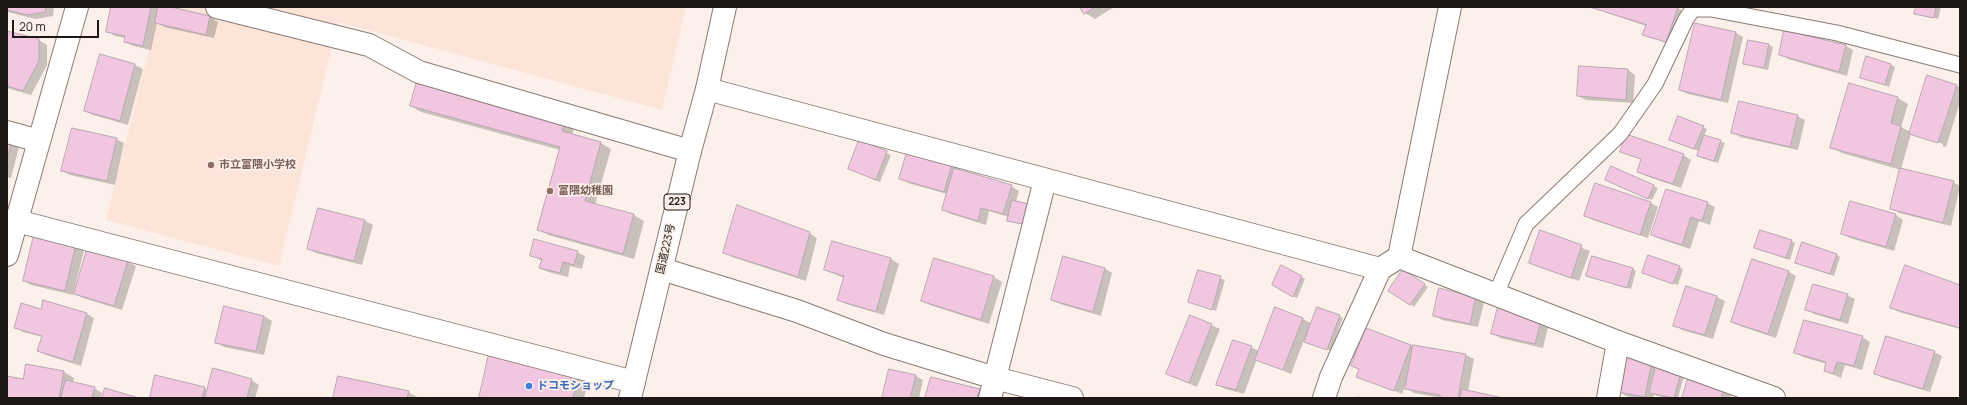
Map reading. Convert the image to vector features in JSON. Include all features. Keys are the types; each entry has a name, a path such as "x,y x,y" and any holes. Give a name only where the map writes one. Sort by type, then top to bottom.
{"main road":[{"path":"7,255 77,7"},
{"path":"217,7 369,45 419,72 690,151"},
{"name":"国道223号","path":"632,390 690,151 707,89 725,7"},
{"path":"1324,398 1331,376 1380,268 1400,257 1450,7"},
{"path":"707,89 1380,268"},
{"path":"7,132 40,141"},
{"path":"992,388 1045,180"},
{"path":"17,221 632,390"},
{"path":"1400,257 1618,342 1774,398"},
{"path":"662,268 797,311 884,344 992,388 1072,398"},
{"path":"1608,398 1618,342"}],"lane":[{"path":"1496,294 1526,224 1620,134 1655,84 1686,19 1693,10 1697,8 1711,9 1836,33 1960,65"}],"shaded area":[{"name":"市立富隈小学校","path":"160,7 686,7 662,110 338,22 279,266 106,220"}],"building":[{"path":"7,7 46,7 45,12 27,15 7,10"},
{"path":"111,7 151,7 143,46 124,42 125,36 106,32"},
{"path":"158,7 171,7 210,16 206,35 155,23"},
{"path":"1080,7 1095,7 1084,14"},
{"path":"1590,7 1678,7 1666,42 1642,35 1646,25"},
{"path":"1916,7 1936,7 1934,18 1914,14"},
{"path":"1695,23 1736,32 1721,100 1679,90"},
{"path":"1784,30 1846,45 1839,72 1779,55"},
{"path":"7,31 39,39 39,61 23,91 7,86"},
{"path":"1748,40 1769,44 1764,68 1743,64"},
{"path":"100,54 135,64 120,121 84,111"},
{"path":"1866,56 1891,64 1885,85 1860,78"},
{"path":"1579,66 1628,69 1626,100 1577,96"},
{"path":"1927,75 1957,85 1938,143 1909,134"},
{"path":"418,78 565,118 562,131 601,142 585,201 634,214 623,254 537,230 560,147 410,106"},
{"path":"1849,83 1898,97 1891,123 1901,126 1891,164 1830,148"},
{"path":"1739,101 1798,115 1790,147 1731,133"},
{"path":"1678,116 1704,126 1694,149 1669,140"},
{"path":"72,128 117,138 107,181 61,171"},
{"path":"1626,134 1684,154 1673,184 1637,172 1641,159 1620,152"},
{"path":"1704,135 1721,140 1714,161 1697,156"},
{"path":"7,136 13,137 7,160"},
{"path":"859,140 887,151 876,180 848,169"},
{"path":"910,142 955,154 944,192 899,179"},
{"path":"1611,166 1654,185 1648,199 1605,180"},
{"path":"954,168 1012,185 1003,214 981,208 978,221 942,210"},
{"path":"1900,168 1954,181 1943,223 1890,209"},
{"path":"1595,183 1651,202 1640,235 1584,216"},
{"path":"1666,189 1708,202 1702,221 1691,217 1682,245 1651,235"},
{"path":"1012,200 1033,205 1028,225 1007,221"},
{"path":"1850,201 1896,214 1886,247 1841,234"},
{"path":"737,205 810,232 798,277 723,253"},
{"path":"318,208 365,220 354,261 307,249"},
{"path":"1540,230 1582,245 1571,278 1529,263"},
{"path":"1760,230 1792,240 1786,258 1754,248"},
{"path":"34,235 76,244 65,291 23,281"},
{"path":"534,239 578,251 574,265 563,262 560,273 539,268 542,259 530,256"},
{"path":"832,241 891,258 876,312 837,300 844,276 824,270"},
{"path":"1802,242 1837,254 1830,274 1795,263"},
{"path":"87,249 128,261 114,306 74,294"},
{"path":"1648,255 1680,266 1673,284 1642,273"},
{"path":"1063,256 1105,268 1093,312 1051,300"},
{"path":"1592,256 1633,268 1627,288 1586,276"},
{"path":"934,258 994,276 981,320 921,301"},
{"path":"1752,259 1789,271 1768,334 1731,322"},
{"path":"1281,265 1302,276 1293,297 1272,285"},
{"path":"1905,265 1960,285 1960,328 1890,308"},
{"path":"1403,269 1425,284 1410,305 1388,291"},
{"path":"1198,270 1221,276 1212,310 1188,302"},
{"path":"1813,284 1848,294 1840,320 1805,310"},
{"path":"1686,286 1717,296 1705,335 1673,326"},
{"path":"1439,288 1476,297 1470,324 1433,316"},
{"path":"43,300 87,313 73,362 37,351 42,336 14,328 21,303 41,309"},
{"path":"1499,303 1543,313 1535,344 1491,334"},
{"path":"224,306 264,316 256,351 215,343"},
{"path":"1275,307 1303,318 1283,370 1255,360"},
{"path":"1317,307 1340,315 1327,350 1304,342"},
{"path":"1190,315 1212,324 1189,383 1166,374"},
{"path":"1804,320 1863,336 1854,366 1837,362 1833,374 1824,371 1826,362 1794,353"},
{"path":"1366,328 1411,345 1394,391 1356,377 1359,369 1351,366"},
{"path":"1886,336 1935,351 1923,389 1874,374"},
{"path":"1233,340 1252,346 1236,390 1216,385"},
{"path":"1413,345 1466,354 1458,398 1440,398 1440,395 1405,389"},
{"name":"ドコモショップ","path":"489,354 578,375 573,398 479,398"},
{"path":"1625,354 1652,360 1645,397 1617,392"},
{"path":"1657,362 1682,369 1674,398 1649,393"},
{"path":"26,364 64,371 59,398 7,398 7,376 23,379"},
{"path":"213,368 252,379 247,398 205,398"},
{"path":"889,369 916,375 910,398 882,398"},
{"path":"155,375 205,387 202,398 150,398"},
{"path":"1689,375 1725,385 1721,398 1682,398"},
{"path":"338,376 409,391 407,398 333,398"},
{"path":"931,377 980,389 977,398 925,398"},
{"path":"66,380 95,387 92,398 61,398"},
{"path":"105,388 139,398 102,398"},
{"path":"1462,389 1503,398 1460,398"}],"place":[{"name":"市立富隈小学校","path":"211,165"},
{"name":"富隈幼稚園","path":"550,191"},
{"name":"ドコモショップ","path":"529,386"}]}
